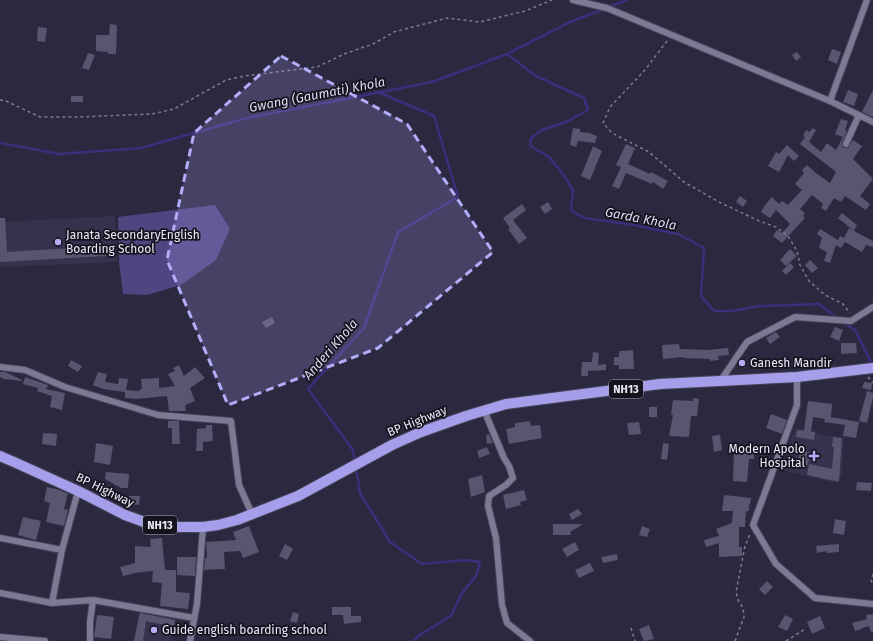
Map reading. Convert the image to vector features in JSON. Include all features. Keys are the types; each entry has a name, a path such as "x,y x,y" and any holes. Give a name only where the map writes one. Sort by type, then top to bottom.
{"highway":[{"name":"BP Highway","path":"0,456 78,491 125,515 147,523 173,527 204,528 218,526 298,496 392,445 422,432 484,410 506,404 660,384 798,377 870,368"}],"street":[{"path":"573,0 607,8 830,101 873,122"},
{"path":"830,101 867,0"},
{"path":"846,144 859,115"},
{"path":"721,380 747,342 795,317 851,321 873,308"},
{"path":"0,367 25,370 65,387 158,415 231,421 239,485 252,514"},
{"path":"798,377 797,405 753,525 776,564 815,598 873,604"},
{"path":"484,410 513,478 506,485 489,496 488,501 496,538 502,604 507,622 530,641"},
{"path":"52,603 62,550 78,491"},
{"path":"190,641 197,604 204,528"},
{"path":"0,538 62,550"},
{"path":"0,593 52,603 93,600 194,618"},
{"path":"90,641 90,622 93,600"},
{"path":"0,637 45,641"}],"path":[{"path":"0,100 6,101 40,117 152,114 174,109 226,80 244,76 316,67 344,54 373,44 394,32 447,18 480,22 525,11 552,0"},
{"path":"672,35 645,70 610,107 603,123 612,133 649,152 684,182 719,202 759,221 776,227 788,236 797,251 800,265 809,281 825,295 843,304 854,319"},
{"path":"735,641 744,617 743,608 738,600 736,592 745,546 753,525"},
{"path":"873,574 871,581 873,583"},
{"path":"630,628 635,641"},
{"path":"786,641 805,629"}],"highlighted area":[{"path":"281,56 407,124 493,252 378,348 228,405 167,260 194,133"}],"shaded area":[{"path":"215,205 230,229 216,260 181,285 147,295 123,294 119,262 118,217"},
{"name":"Janata SecondaryEnglish Boarding School","path":"115,216 117,262 0,267 0,222"},
{"name":"Modern Apolo Hospital","path":"795,428 817,431 817,434 844,438 842,477 831,482 781,470"},
{"name":"Guide english boarding school","path":"139,612 176,619 171,641 133,641"}],"building":[{"path":"110,24 117,25 116,54 96,51 96,35 109,35"},
{"path":"38,27 47,28 45,42 37,41"},
{"path":"832,49 841,52 837,64 828,60"},
{"path":"797,52 801,57 796,61 792,55"},
{"path":"88,53 95,55 89,70 82,68"},
{"path":"848,90 858,94 854,106 843,102"},
{"path":"873,90 873,117 862,112"},
{"path":"71,96 83,96 83,102 71,102"},
{"path":"841,119 848,121 845,130 847,131 842,146 848,148 853,140 862,146 853,159 873,179 860,196 870,204 866,210 845,196 841,202 834,198 826,211 821,208 823,204 812,195 800,209 805,213 803,216 805,218 782,243 773,236 777,230 782,233 790,224 776,210 770,218 761,212 772,197 779,204 782,201 788,205 802,190 795,184 804,173 802,170 807,165 830,183 836,172 800,144 805,137 803,136 806,130 809,132 813,128 816,130 809,142 821,152 827,143 836,150 843,137 835,134"},
{"path":"573,128 580,129 580,132 591,133 597,136 595,143 578,141 576,147 570,145"},
{"path":"626,144 635,148 628,164 650,174 651,172 668,181 663,189 653,182 652,184 626,173 619,189 612,186 621,167 616,165"},
{"path":"787,145 799,156 794,161 788,155 779,172 768,166 776,152 779,154"},
{"path":"593,146 602,151 590,180 581,176"},
{"path":"740,196 747,201 743,207 736,202"},
{"path":"548,202 552,209 545,214 540,207"},
{"path":"522,204 526,210 513,220 527,238 519,244 508,229 510,228 503,218"},
{"path":"842,213 857,225 854,231 838,218"},
{"path":"0,218 5,218 7,252 105,246 106,256 0,262"},
{"path":"849,228 873,241 873,247 866,245 862,252 845,242 841,248 836,245 830,263 824,261 827,252 819,248 822,238 817,234 820,229 838,240 840,236 844,238"},
{"path":"790,249 797,256 786,266 780,260"},
{"path":"810,260 818,268 812,273 805,265"},
{"path":"790,263 794,267 786,275 782,271"},
{"path":"272,317 275,323 266,328 262,322"},
{"path":"835,327 843,330 839,341 830,337"},
{"path":"776,332 780,337 770,344 766,338"},
{"path":"841,343 856,343 857,353 841,354"},
{"path":"679,344 680,349 707,350 728,348 729,355 718,356 719,360 710,361 710,359 683,357 663,359 662,345"},
{"path":"633,350 634,369 619,369 619,365 614,365 614,357 619,357 619,351"},
{"path":"593,352 599,353 598,365 606,364 606,370 588,371 588,376 581,376 582,362 592,362"},
{"path":"71,360 82,366 78,372 68,366"},
{"path":"179,365 184,376 195,367 205,378 190,388 195,401 185,405 186,411 169,411 167,396 136,399 125,398 125,392 103,389 93,385 98,372 107,374 105,382 118,384 119,378 128,379 126,390 140,391 140,389 142,389 141,379 159,378 159,388 175,386 168,374 175,371 173,368"},
{"path":"0,372 5,372 22,381 4,379 0,377"},
{"path":"25,377 48,385 46,389 65,393 62,410 50,407 52,396 37,391 38,388 23,384"},
{"path":"864,382 872,383 871,390 862,388"},
{"path":"867,391 873,393 873,397 867,423 859,421"},
{"path":"693,398 699,399 697,416 691,416 689,437 669,436 673,415 671,415 673,400 693,401"},
{"path":"808,401 832,404 831,417 859,422 856,438 843,436 845,425 824,422 825,419 813,417 811,432 815,432 814,440 796,437 797,430 804,431"},
{"path":"649,407 657,407 657,417 649,417"},
{"path":"771,414 787,420 782,434 766,428"},
{"path":"168,421 179,421 180,444 172,444 172,428 168,428"},
{"path":"530,421 531,426 540,425 542,438 509,444 506,429 515,427 515,423"},
{"path":"639,422 641,434 629,435 627,423"},
{"path":"206,425 212,425 213,441 203,442 203,451 196,451 197,429 206,428"},
{"path":"43,433 57,434 56,446 42,444"},
{"path":"489,434 493,443 487,444 486,435"},
{"path":"720,435 722,450 714,452 712,436"},
{"path":"833,437 842,438 839,482 807,475 809,464 832,469 834,447 832,447"},
{"path":"96,443 113,446 110,465 94,462"},
{"path":"663,443 669,444 667,460 661,459"},
{"path":"487,447 490,454 479,458 477,451"},
{"path":"801,450 811,453 807,466 797,463"},
{"path":"734,451 754,452 754,459 749,459 747,482 733,481"},
{"path":"106,472 129,474 128,488 121,488 105,479"},
{"path":"482,475 485,492 471,497 468,479"},
{"path":"857,482 872,483 871,491 856,490"},
{"path":"47,487 60,490 68,494 64,509 68,510 64,526 46,522 50,503 44,501"},
{"path":"524,490 527,500 520,502 521,505 506,509 503,495"},
{"path":"724,495 751,498 749,511 746,511 745,527 739,527 739,547 742,547 742,556 719,557 719,543 706,547 704,540 719,536 716,529 732,523 733,511 722,511"},
{"path":"129,496 140,496 139,505 129,504"},
{"path":"578,509 582,514 572,520 569,514"},
{"path":"23,517 41,521 36,540 18,535"},
{"path":"835,519 846,521 844,535 833,533"},
{"path":"553,524 583,524 570,532 571,535 553,535"},
{"path":"249,526 259,552 243,558 240,551 224,552 225,569 204,570 205,558 207,558 206,542 236,540 233,532"},
{"path":"642,526 650,529 647,537 639,535"},
{"path":"162,538 165,570 176,570 176,592 190,593 188,609 160,606 162,583 152,582 153,571 123,576 120,567 135,563 135,546 151,547 150,539"},
{"path":"575,542 579,550 567,557 562,549"},
{"path":"285,544 293,549 287,560 279,556"},
{"path":"839,544 839,552 827,553 827,551 817,553 816,546"},
{"path":"617,554 618,560 603,563 601,557"},
{"path":"177,557 196,557 195,576 177,575"},
{"path":"590,563 594,571 579,578 575,570"},
{"path":"767,581 773,587 765,595 759,589"},
{"path":"332,607 351,607 351,616 361,616 361,622 344,624 343,615 332,615"},
{"path":"293,612 299,614 297,623 290,621"},
{"path":"140,613 175,620 174,627 146,621 143,641 134,641"},
{"path":"873,614 873,632 871,632 869,626 855,631 852,623 867,619 866,615"},
{"path":"97,615 114,617 111,639 94,637"},
{"path":"785,615 793,619 787,631 778,627"},
{"path":"820,616 825,628 812,634 807,622"},
{"path":"649,625 654,639 644,641 639,629"}],"waterway":[{"name":"Gwang (Gaumati) Khola","path":"609,7 627,0"},
{"name":"Gwang (Gaumati) Khola","path":"0,143 59,154 141,148 247,118 432,82 507,54 570,22 604,9"},
{"name":"Garda Khola","path":"507,54 536,76 584,98 588,110 568,121 542,130 531,138 530,146 548,156 563,174 573,190 571,210 584,218 634,225 678,234 704,248 701,296 714,311 733,311 760,306 819,304 838,319"},
{"name":"Anderi Khola","path":"355,462 353,450 308,389 364,328 398,232 458,197 434,116 378,92"},
{"name":"Garda Khola","path":"844,323 855,330 873,366"},
{"name":"Anderi Khola","path":"356,467 360,493 390,542 422,564 465,560 480,562 476,576 462,593 451,616 418,636 413,641"}],"place":[{"name":"Janata SecondaryEnglish Boarding School","path":"58,242"},
{"name":"Ganesh Mandir","path":"742,363"},
{"name":"Modern Apolo Hospital","path":"814,456"},
{"name":"Guide english boarding school","path":"154,630"}]}
